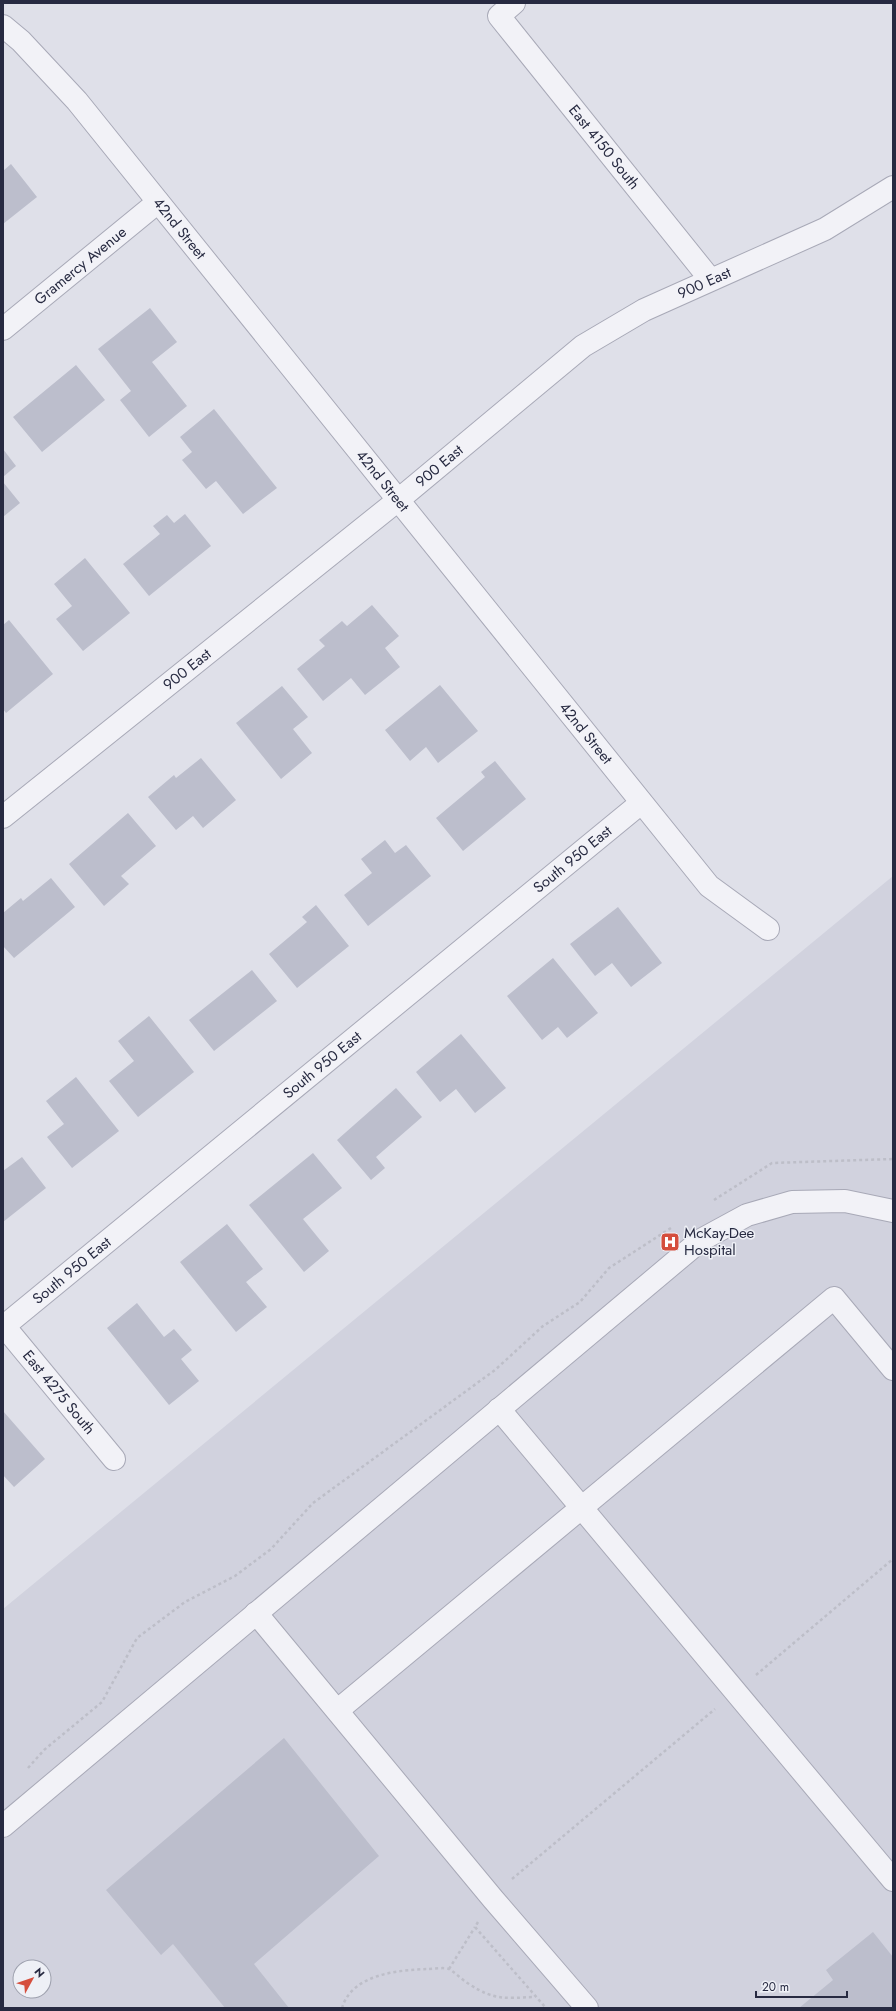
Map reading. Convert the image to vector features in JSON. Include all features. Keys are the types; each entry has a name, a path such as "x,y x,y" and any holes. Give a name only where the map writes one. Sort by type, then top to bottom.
{"street":[{"name":"East 4150 South","path":"506,9 710,279"},
{"name":"42nd Street","path":"3,26 21,41 76,101 396,501 709,886 768,929"},
{"name":"900 East","path":"3,817 396,501 583,346 644,310 710,279 825,229 893,187"},
{"name":"Gramercy Avenue","path":"3,329 158,202"},
{"name":"South 950 East","path":"3,1327 642,803"},
{"path":"3,1826 701,1240 747,1215 792,1202 845,1201 893,1211"},
{"path":"338,1710 834,1298 893,1369"},
{"name":"East 4275 South","path":"3,1327 114,1459"},
{"path":"499,1409 893,1880"},
{"path":"256,1613 493,1898 587,2008"}],"path":[{"path":"709,1203 772,1163 893,1159"},
{"path":"24,1772 44,1750 102,1702 137,1638 185,1602 235,1576 271,1549 313,1503 495,1370 542,1326 580,1302 609,1268 677,1224"},
{"path":"448,1968 493,1898 512,1880 893,1559"},
{"path":"475,1927 546,2008"},
{"path":"342,2008 344,2002 357,1986 381,1975 407,1970 448,1968 485,1994 502,1998 536,1997"}],"shaded area":[{"name":"McKay-Dee Hospital","path":"893,876 893,2008 3,2008 3,1609"}],"building":[{"path":"11,164 37,197 3,224 3,171"},
{"path":"150,308 177,342 152,362 187,406 149,437 120,400 131,391 98,349"},
{"path":"76,365 105,400 42,452 13,417"},
{"path":"214,409 277,488 243,514 216,481 206,489 182,460 192,452 180,437"},
{"path":"3,449 16,466 3,477"},
{"path":"3,482 20,503 3,517"},
{"path":"185,514 211,546 149,596 123,564 160,534 153,526 167,515 174,523"},
{"path":"85,558 130,613 83,651 56,619 72,606 54,584"},
{"path":"372,605 399,636 385,648 400,667 365,695 351,678 323,701 297,669 325,646 319,640 342,621 347,626"},
{"path":"9,620 53,674 6,713 3,709 3,625"},
{"path":"440,685 478,731 438,763 426,747 410,761 385,730"},
{"path":"282,686 308,717 293,729 312,753 281,779 236,723"},
{"path":"201,758 236,800 203,828 193,816 176,830 148,797 174,775 176,778"},
{"path":"495,761 526,799 463,851 436,818 485,777 481,772"},
{"path":"128,813 156,846 121,876 129,884 104,906 69,864"},
{"path":"385,840 395,853 406,845 431,876 368,926 344,895 372,873 361,859"},
{"path":"51,878 75,907 14,958 3,946 3,913 21,898 23,901"},
{"path":"316,905 349,946 297,988 269,954 307,922 302,917"},
{"path":"618,907 662,963 631,987 612,963 595,976 570,944"},
{"path":"553,958 598,1013 567,1038 558,1027 542,1040 507,996"},
{"path":"252,970 277,1001 214,1051 189,1020"},
{"path":"149,1016 194,1072 138,1117 109,1081 134,1061 118,1041"},
{"path":"461,1034 506,1088 475,1113 456,1089 440,1102 416,1072"},
{"path":"76,1077 119,1131 72,1168 47,1137 64,1124 46,1101"},
{"path":"396,1088 422,1117 376,1157 385,1168 371,1180 337,1140"},
{"path":"313,1153 342,1188 303,1219 329,1251 304,1272 249,1205"},
{"path":"22,1157 46,1188 3,1222 3,1171"},
{"path":"227,1224 263,1269 246,1282 267,1307 236,1332 180,1262"},
{"path":"137,1303 164,1337 174,1329 192,1350 181,1359 199,1381 169,1405 107,1328"},
{"path":"3,1411 45,1459 14,1487 3,1475"},
{"path":"284,1738 379,1856 254,1964 289,2008 225,2008 173,1944 161,1955 106,1890"},
{"path":"873,1932 893,1957 893,2008 799,2008 833,1980 826,1970"}],"place":[{"name":"McKay-Dee Hospital","path":"670,1242"}]}
